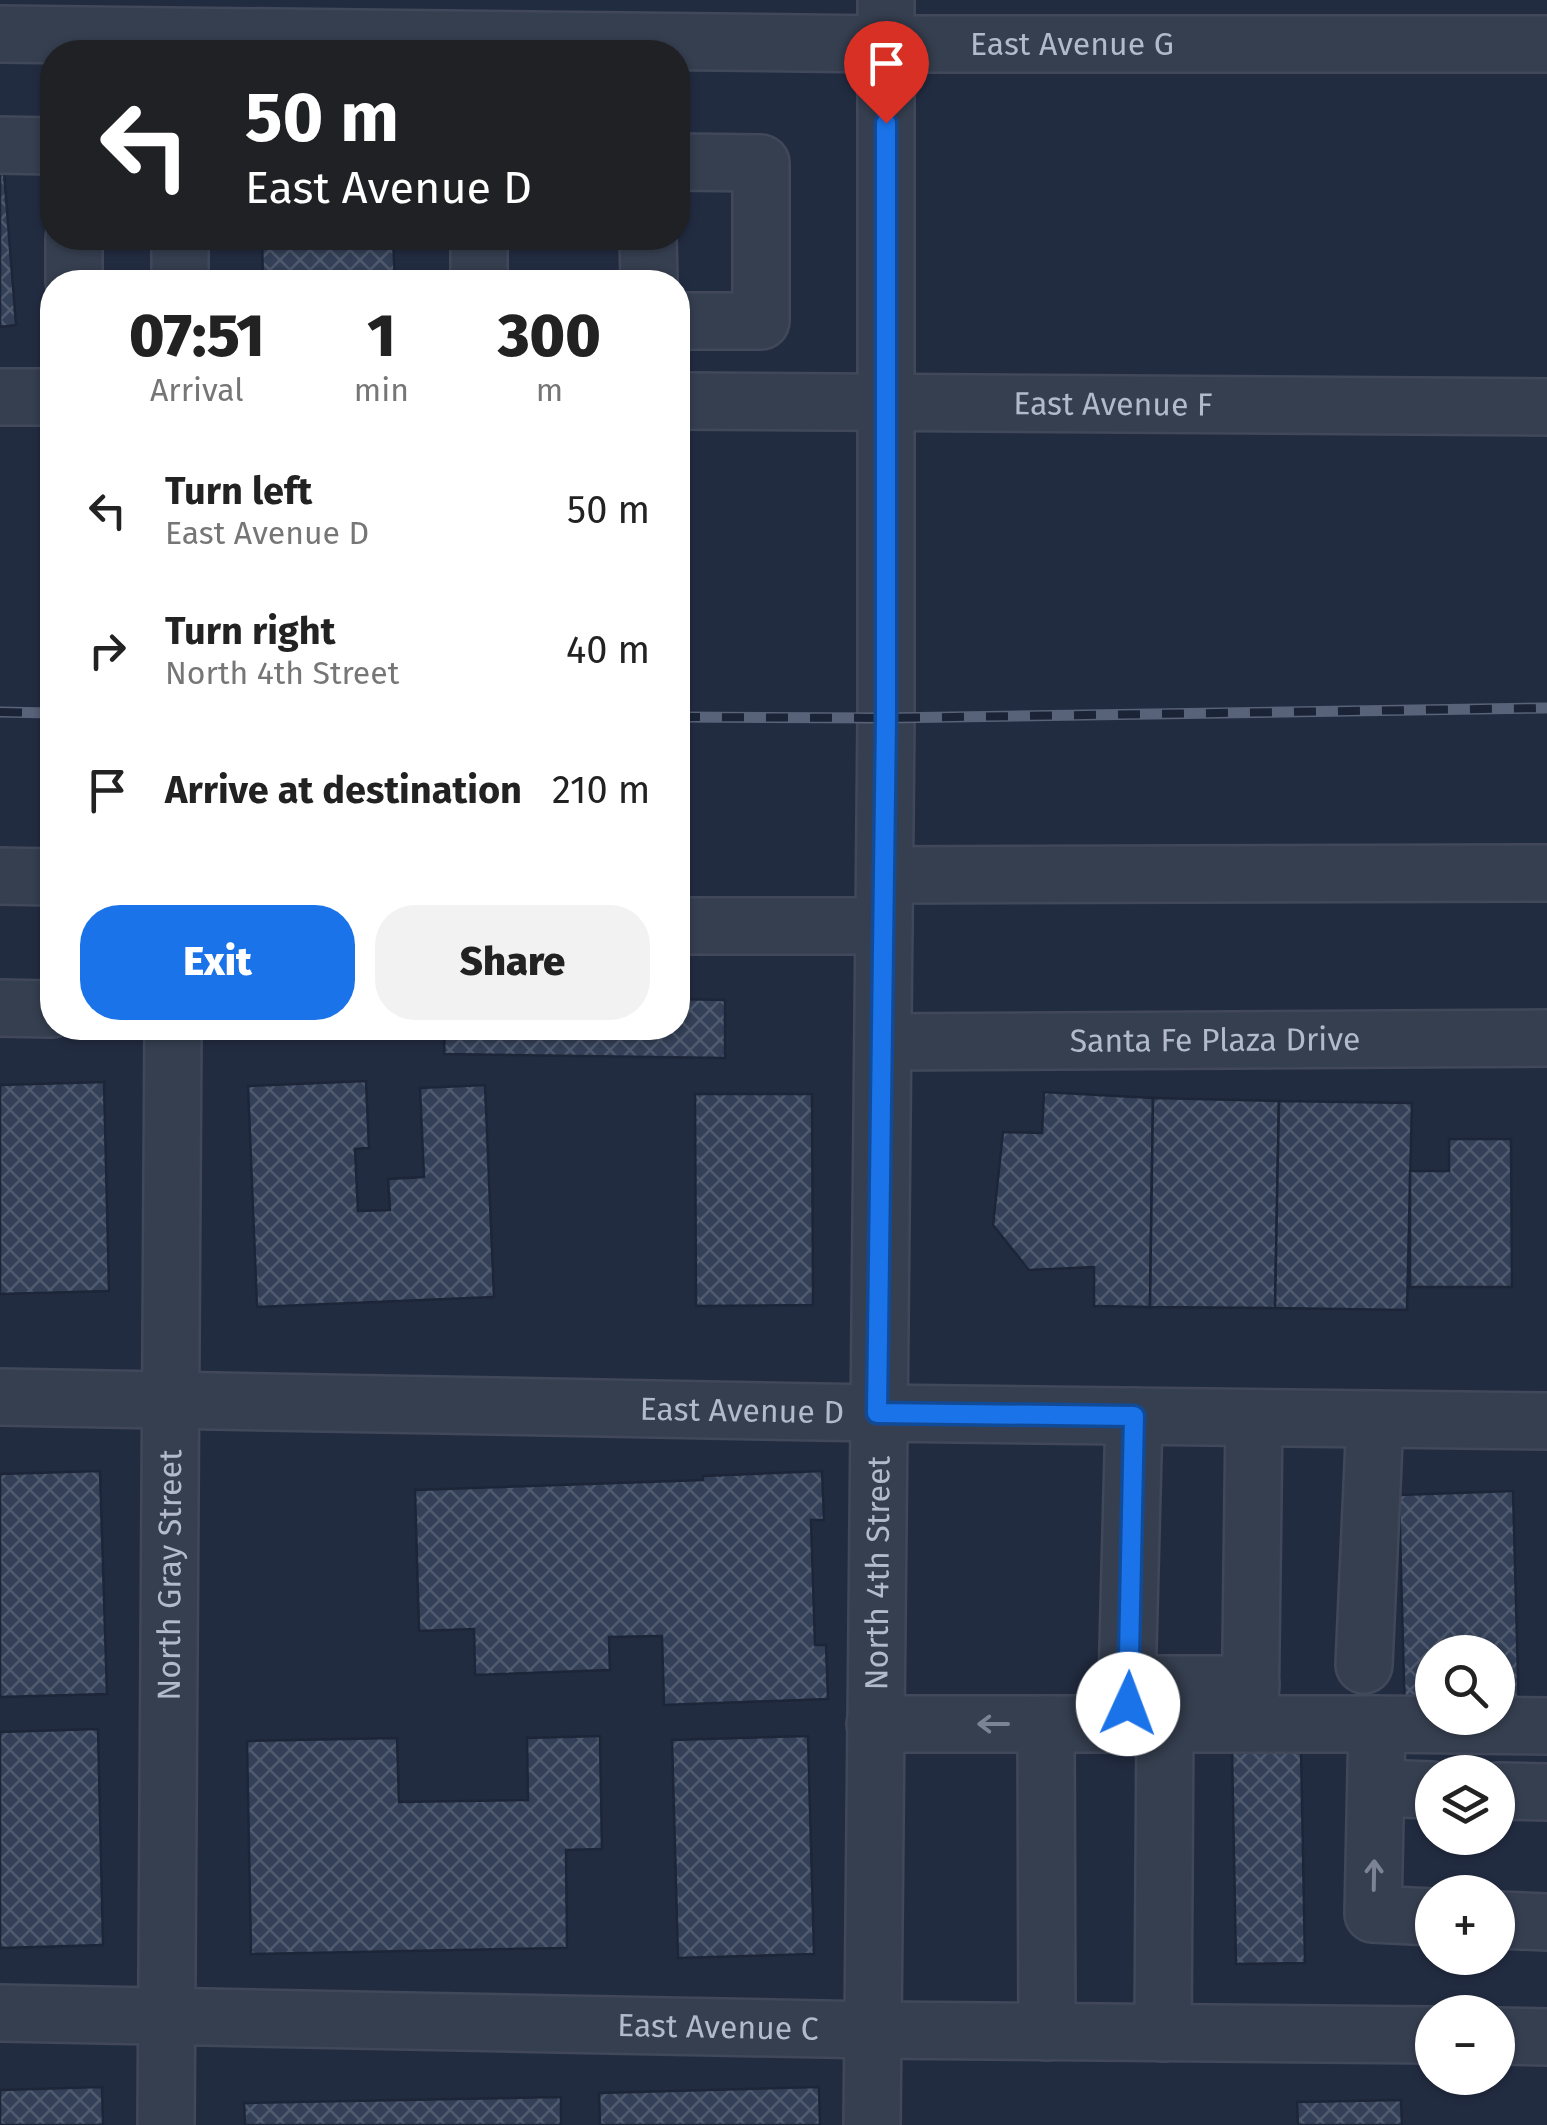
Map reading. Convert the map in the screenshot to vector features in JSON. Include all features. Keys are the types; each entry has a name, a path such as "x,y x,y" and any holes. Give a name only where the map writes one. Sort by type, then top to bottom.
{"street":[{"name":"East Avenue G","path":"0,34 433,19 550,40"},
{"name":"East Avenue G","path":"660,40 886,22 1547,44"},
{"name":"North 4th Street","path":"872,2125 884,901 886,22"},
{"path":"0,145 40,146"},
{"path":"690,162 761,164 761,321 690,320"},
{"path":"0,397 40,397"},
{"name":"East Avenue F","path":"690,401 1547,407"},
{"path":"690,925 884,901 1547,873"},
{"path":"0,876 40,877"},
{"path":"0,1008 40,1009"},
{"name":"Santa Fe Plaza Drive","path":"883,1042 1547,1038"},
{"name":"North Gray Street","path":"166,2125 173,1040"},
{"name":"East Avenue D","path":"0,1397 1547,1421"},
{"path":"1134,1416 1140,1710 1164,2033"},
{"path":"1250,1704 1254,1418"},
{"path":"1364,1665 1375,1418"},
{"path":"875,1724 1046,1724 1140,1710 1250,1704 1376,1724 1547,1726"},
{"path":"1046,1724 1047,2032"},
{"path":"1376,1724 1374,1914 1415,1915"},
{"path":"1376,1788 1415,1789"},
{"path":"1515,1791 1547,1792"},
{"path":"1515,1921 1547,1922"},
{"name":"East Avenue C","path":"0,2013 1415,2036"},
{"path":"1515,2036 1547,2037"}],"building":[{"path":"4,172 16,325 0,327 0,173"},
{"path":"262,250 394,250 394,270 263,270"},
{"path":"690,999 725,1000 725,1058 444,1054 445,1040 690,1040"},
{"path":"366,1081 369,1148 355,1149 358,1211 390,1210 388,1179 424,1177 420,1088 485,1085 494,1297 257,1307 248,1086"},
{"path":"104,1082 109,1291 0,1294 0,1085"},
{"path":"1044,1092 1153,1098 1150,1307 1094,1306 1094,1267 1029,1270 993,1225 1003,1132 1042,1133"},
{"path":"695,1094 812,1094 813,1305 696,1306"},
{"path":"1153,1098 1279,1101 1275,1308 1150,1307"},
{"path":"1279,1101 1412,1103 1407,1310 1275,1308"},
{"path":"1449,1139 1511,1139 1512,1287 1410,1287 1410,1171 1449,1171"},
{"path":"100,1471 107,1694 0,1697 0,1474"},
{"path":"822,1471 824,1520 811,1520 815,1645 826,1645 828,1699 664,1705 662,1636 609,1637 610,1670 475,1675 474,1629 419,1631 415,1490 703,1480 703,1476"},
{"path":"1513,1491 1519,1714 1515,1714 1515,1635 1415,1635 1415,1717 1405,1717 1399,1495"},
{"path":"98,1729 103,1945 0,1948 0,1732"},
{"path":"600,1736 602,1849 566,1850 567,1948 251,1954 247,1741 397,1738 399,1802 528,1800 527,1738"},
{"path":"808,1736 814,1954 678,1958 672,1740"},
{"path":"1301,1748 1305,1963 1236,1964 1232,1750"},
{"path":"102,2087 103,2125 0,2125 0,2090"},
{"path":"819,2087 820,2125 600,2125 599,2093"},
{"path":"561,2097 561,2125 245,2125 244,2103"},
{"path":"1401,2100 1402,2125 1298,2125 1297,2102"}],"railway":[{"path":"690,717 886,718 1547,708"},
{"path":"0,712 40,713"}],"route":[{"path":"886,123 886,718 877,1413 1134,1416 1128,1704"}]}
